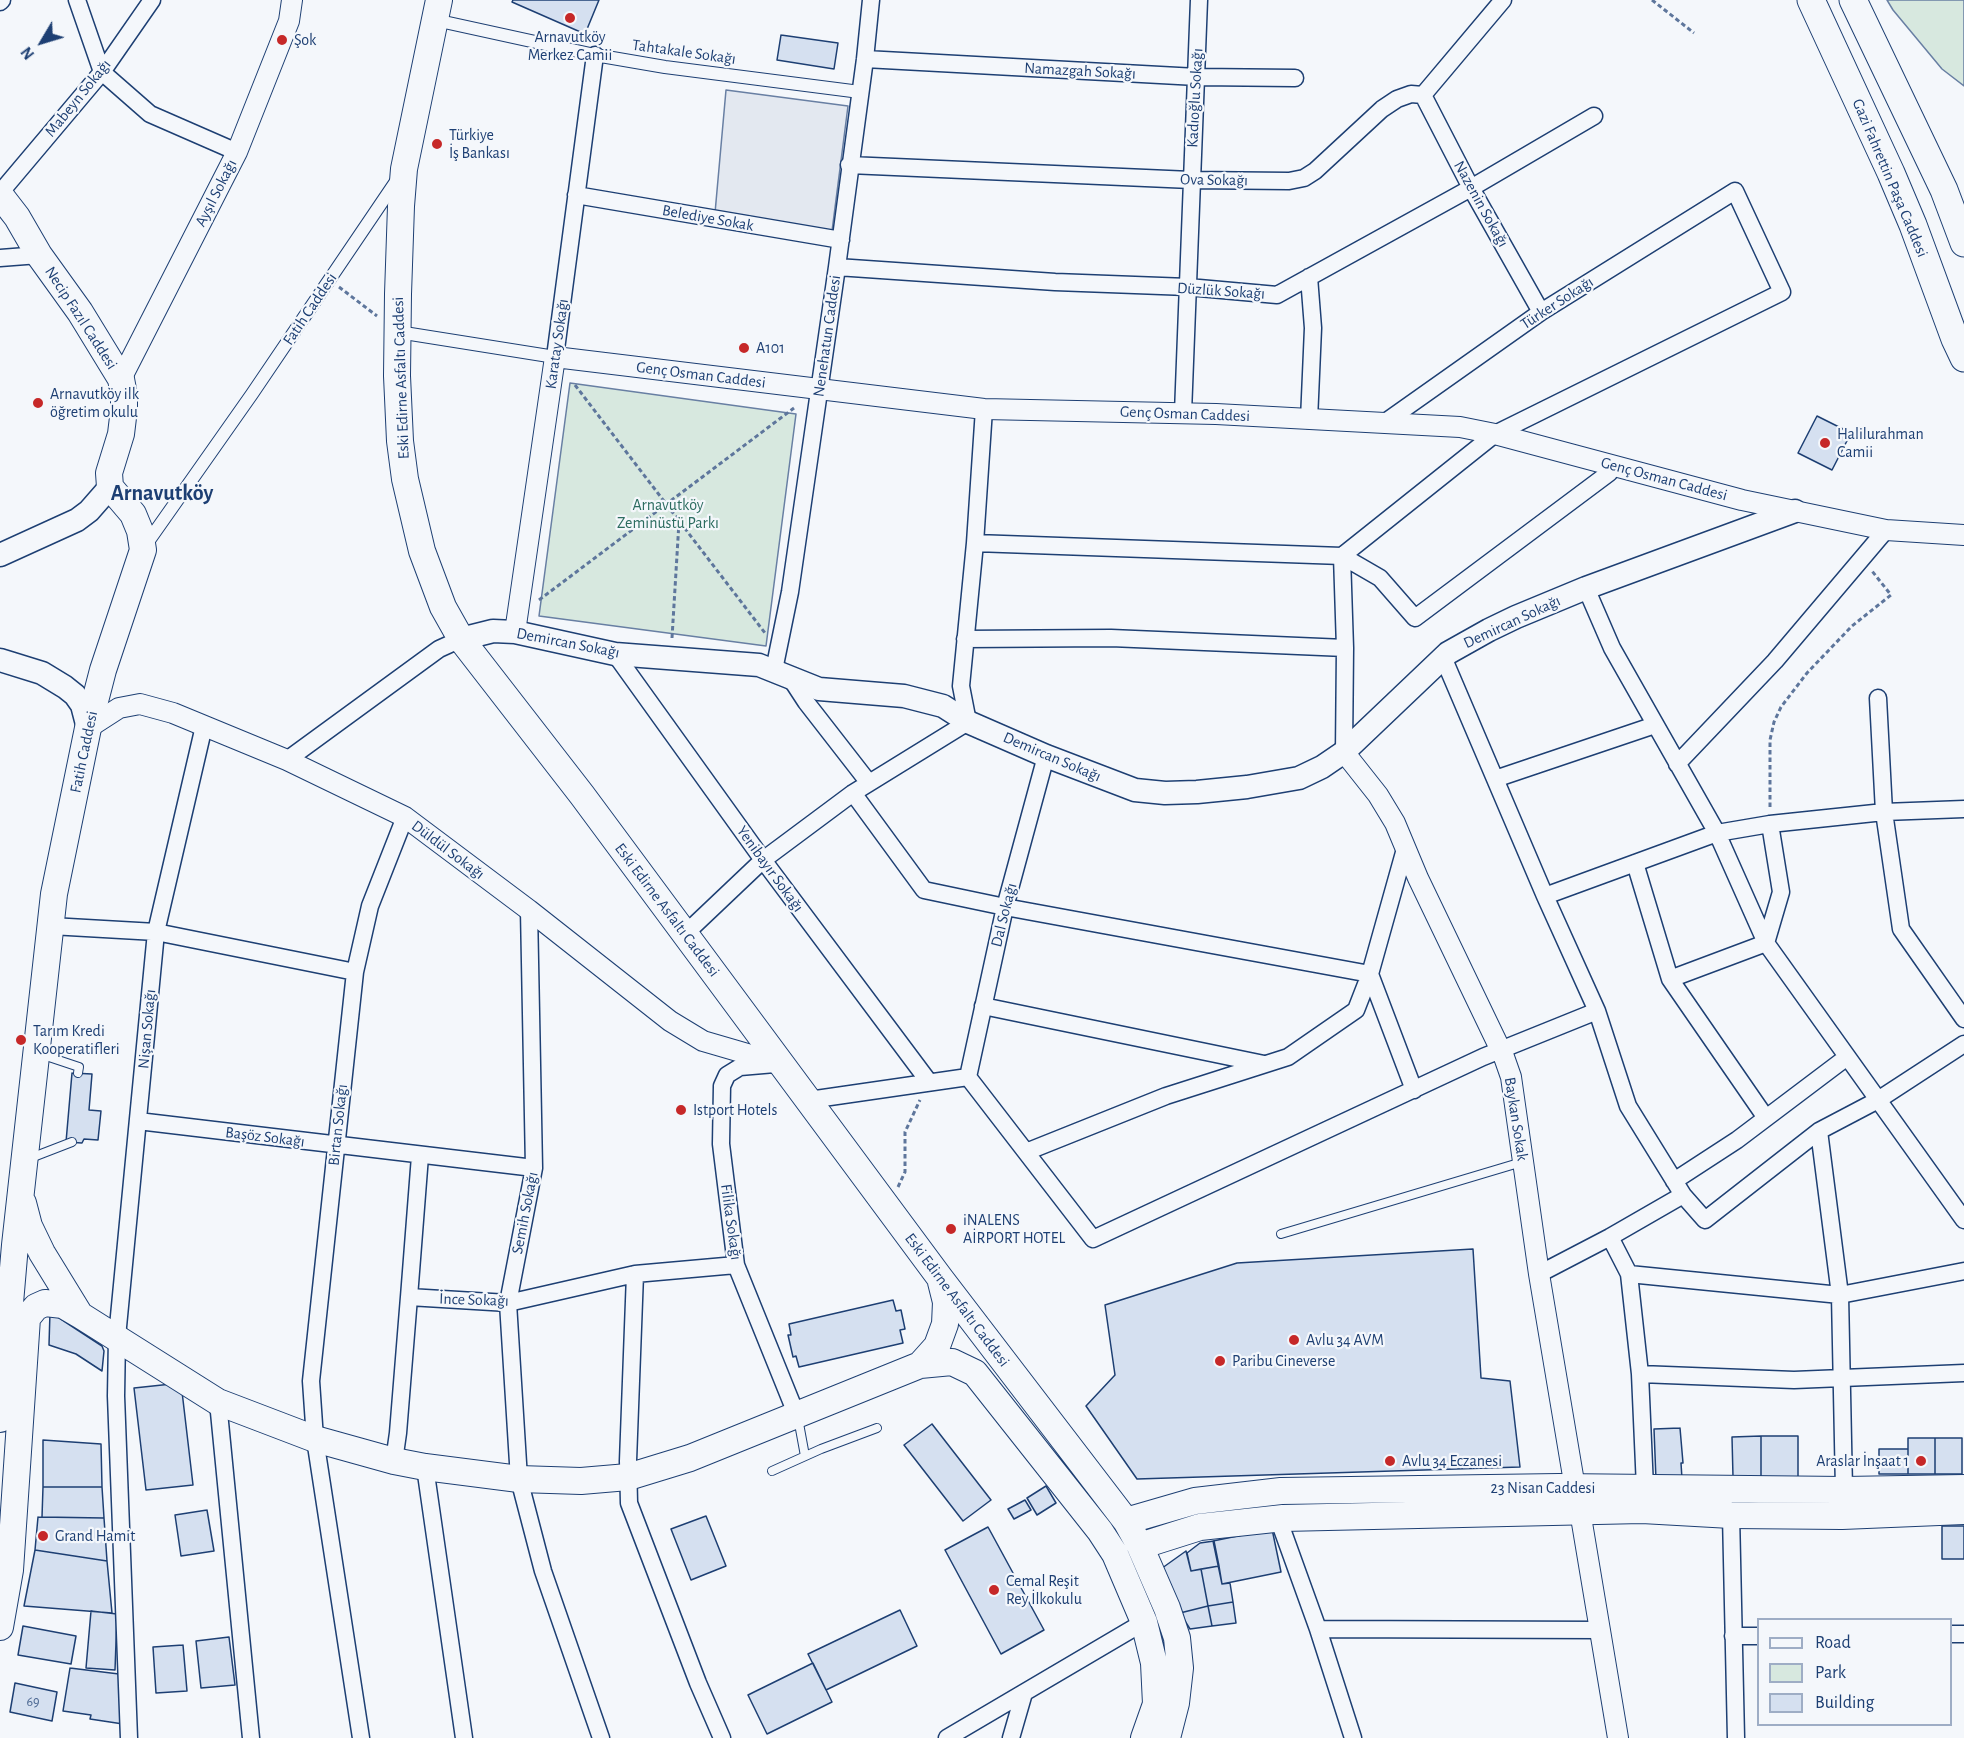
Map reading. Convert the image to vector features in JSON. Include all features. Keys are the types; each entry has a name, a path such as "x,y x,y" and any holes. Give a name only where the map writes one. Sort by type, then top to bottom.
{"highway":[{"name":"Gazi Fahrettin Paşa Caddesi","path":"1811,0 1909,214 1964,358"},
{"path":"1853,0 1944,190 1964,243"}],"main road":[{"name":"Eski Edirne Asfaltı Caddesi","path":"437,10 404,169 398,332 400,441 405,479 422,551 443,607 461,639 686,934 940,1278 1126,1521 1140,1546 1167,1608 1177,1638 1180,1668 1167,1738"},
{"name":"Necip Fazıl Caddesi","path":"0,194 17,217 39,255 80,312 121,379 124,409 121,434 109,473 110,487"},
{"path":"0,555 77,520 89,511 110,487 133,514 140,531 143,550"},
{"name":"Demircan Sokağı","path":"461,639 517,623 615,654 781,667 819,689 926,700 943,706 968,722 1046,756 1135,790 1165,793 1246,787 1299,778 1322,767 1344,752 1443,657 1507,621 1586,588 1795,511"},
{"name":"Fatih Caddesi","path":"0,1419 5,1248 21,1195 54,894 88,728 103,670 143,550"},
{"path":"0,660 42,673 65,687 82,705 88,728"},
{"path":"21,1195 29,1226 42,1253 80,1315"},
{"path":"0,1627 10,1570 30,1288 28,1277 5,1248"},
{"path":"27,1318 36,1307 45,1303 63,1305 218,1402 315,1439 394,1461 425,1467 519,1479 581,1481 628,1477 690,1458 920,1365 937,1346 945,1324 946,1302 940,1278"},
{"name":"Eski Edirne Asfaltı Caddesi","path":"920,1365 952,1362 975,1373 1100,1531 1115,1554 1144,1622 1154,1663 1156,1704 1144,1738"},
{"name":"23 Nisan Caddesi","path":"1140,1546 1200,1527 1278,1518 1577,1499 1645,1488 1964,1511"},
{"name":"23 Nisan Caddesi","path":"1126,1521 1195,1501 1281,1491 1577,1499 1642,1510 1731,1515 1964,1488"}],"street":[{"path":"76,0 102,72 150,114 237,152"},
{"name":"Mabeyn Sokağı","path":"0,194 102,72 153,0"},
{"name":"Ayşıl Sokağı","path":"121,379 237,152 289,21 292,0"},
{"name":"Nenehatun Caddesi","path":"781,667 837,267 871,0"},
{"name":"Kadıoğlu Sokağı","path":"1183,413 1199,0"},
{"path":"1423,95 1503,0"},
{"name":"Tahtakale Sokağı","path":"437,10 595,56 860,92"},
{"name":"Karatay Sokağı","path":"517,623 595,56"},
{"name":"Namazgah Sokağı","path":"865,59 1197,77 1295,78"},
{"name":"Ova Sokağı","path":"849,165 1191,180 1289,181 1304,178 1315,171 1382,109 1397,99 1411,94 1423,95"},
{"name":"Nazenin Sokağı","path":"1423,95 1471,188 1541,312"},
{"name":"Düzlük Sokağı","path":"837,267 1055,282 1188,287 1277,295 1471,188 1594,116"},
{"name":"Fatih Caddesi","path":"143,550 404,169"},
{"name":"Türker Sokağı","path":"1384,423 1541,312 1735,191 1782,292 1495,434"},
{"name":"Belediye Sokak","path":"576,195 840,240"},
{"path":"0,258 39,255"},
{"path":"1309,277 1313,328 1309,420"},
{"name":"Genç Osman Caddesi","path":"398,332 555,357 984,409 1183,413 1461,427 1743,500 1886,530 1964,535"},
{"path":"686,934 763,860 853,793 968,722 961,686 975,543 984,409"},
{"path":"1342,556 1495,434"},
{"path":"975,543 1342,556 1380,578 1415,618 1609,473 1614,466"},
{"path":"1677,764 1774,661 1886,530"},
{"path":"1342,556 1345,648 1344,752"},
{"path":"1586,588 1612,648 1717,833 1766,943 1964,1220"},
{"name":"Demircan Sokağı","path":"287,760 439,649 461,639"},
{"path":"965,639 1111,639 1345,648"},
{"name":"Yenibayır Sokağı","path":"615,654 763,860 929,1082"},
{"path":"1443,657 1545,896 1597,1011 1628,1106 1678,1188 1705,1220 1819,1131 1878,1100 1964,1044"},
{"path":"781,667 869,783"},
{"path":"1878,698 1884,812 1901,929 1964,1019"},
{"name":"Düldül Sokağı","path":"88,728 119,708 140,704 173,713 287,760 405,817 529,910 670,1021 703,1041 782,1064"},
{"path":"1495,779 1655,725"},
{"name":"Nişan Sokağı","path":"129,1738 117,1337 156,932 204,726"},
{"name":"Baykan Sokak","path":"1344,752 1378,795 1395,823 1405,849 1501,1050 1511,1077 1539,1274 1618,1738"},
{"name":"Dal Sokağı","path":"968,1077 1005,907 1046,756"},
{"path":"853,793 924,890 1370,974"},
{"path":"1545,896 1717,833 1770,824 1884,812 1964,809"},
{"name":"Birtan Sokağı","path":"361,1738 315,1439 310,1381 355,972 370,906 405,817"},
{"path":"1766,943 1781,892 1770,824"},
{"path":"1026,1152 1166,1096 1288,1057 1356,1010 1370,974 1405,849"},
{"path":"1635,863 1670,979 1766,1118"},
{"name":"Semih Sokağı","path":"529,910 534,1168 508,1303 519,1479 543,1571 601,1738"},
{"path":"51,926 156,932 355,972"},
{"path":"1670,979 1766,943"},
{"path":"1370,974 1414,1090"},
{"path":"983,1006 1265,1064"},
{"path":"809,1100 968,1077 1093,1239 1501,1050 1597,1011"},
{"path":"1539,1274 1610,1237 1678,1188 1847,1057"},
{"name":"Filika Sokağı","path":"782,1064 740,1067 727,1075 722,1086 721,1144 736,1265 797,1416"},
{"name":"Başöz Sokağı","path":"138,1121 534,1168"},
{"path":"1819,1131 1840,1295 1844,1503"},
{"path":"394,1461 420,1156"},
{"path":"1610,1237 1629,1274 1640,1374 1645,1488"},
{"name":"İnce Sokağı","path":"409,1297 508,1303 635,1274 736,1265"},
{"path":"1629,1274 1840,1295 1964,1271"},
{"path":"635,1274 629,1503 698,1683 722,1738"},
{"path":"1640,1374 1794,1380 1964,1373"},
{"path":"218,1402 251,1738"},
{"path":"425,1467 465,1738"},
{"path":"1731,1515 1736,1738"},
{"path":"1278,1518 1318,1629 1353,1738"},
{"path":"947,1738 1144,1622"},
{"path":"1318,1629 1601,1630"},
{"path":"1733,1636 1757,1636"},
{"path":"1011,1738 1024,1693"}],"lane":[{"path":"37,1053 79,1067 78,1073"},
{"path":"25,1160 72,1142"},
{"path":"1281,1234 1523,1162"},
{"path":"797,1416 805,1456"},
{"path":"772,1471 877,1428"}],"path":[{"path":"1652,0 1694,33"},
{"path":"330,280 398,332"},
{"path":"575,385 679,521 781,667"},
{"path":"517,623 666,504 794,408"},
{"path":"670,658 679,521"},
{"path":"1770,824 1770,740 1774,722 1781,707 1807,673 1852,626 1891,595 1862,558"},
{"path":"888,1208 905,1172 905,1132 929,1082"}],"green space":[{"path":"1887,0 1964,0 1964,86 1942,69"},
{"name":"Arnavutköy Zeminüstü Parkı","path":"570,383 796,414 766,646 539,616"}],"shaded area":[{"path":"726,90 848,106 832,231 715,213"}],"building":[{"name":"Arnavutköy Merkez Camii","path":"513,0 599,0 585,34 512,2"},
{"path":"781,35 838,43 834,69 777,60"},
{"name":"Halilurahman Camii","path":"1817,416 1851,433 1832,470 1798,453"},
{"path":"72,1073 92,1074 89,1110 101,1111 98,1140 84,1139 82,1143 66,1142"},
{"name":"Avlu 34 AVM","path":"1473,1249 1481,1378 1510,1381 1520,1467 1137,1479 1086,1406 1115,1375 1105,1305 1237,1263"},
{"path":"893,1300 896,1311 901,1310 905,1329 900,1330 903,1343 799,1367 796,1356 793,1357 788,1335 791,1335 789,1324"},
{"path":"50,1312 102,1346 104,1351 102,1371 76,1354 49,1345"},
{"path":"181,1383 193,1485 146,1490 134,1388"},
{"path":"932,1424 991,1500 963,1521 904,1445"},
{"path":"1680,1428 1682,1479 1656,1480 1654,1429"},
{"path":"1761,1436 1761,1477 1733,1477 1732,1437"},
{"path":"1761,1436 1798,1436 1798,1477 1761,1477"},
{"name":"Araslar İnşaat 1","path":"1908,1438 1935,1438 1935,1474 1908,1474"},
{"path":"1935,1438 1962,1438 1962,1474 1935,1474"},
{"path":"43,1440 101,1444 102,1487 43,1487"},
{"path":"1879,1449 1908,1449 1908,1474 1879,1474"},
{"path":"1046,1486 1056,1503 1037,1515 1027,1498"},
{"path":"43,1487 102,1487 104,1518 42,1517"},
{"path":"1025,1500 1031,1510 1014,1519 1008,1509"},
{"path":"207,1510 214,1551 181,1556 175,1515"},
{"path":"706,1516 726,1566 691,1580 671,1529"},
{"path":"38,1517 104,1518 107,1561 35,1550"},
{"path":"1942,1526 1964,1526 1964,1559 1942,1559"},
{"name":"Cemal Reşit Rey İlkokulu","path":"988,1527 1044,1630 1001,1654 945,1550"},
{"path":"1272,1529 1281,1572 1222,1584 1213,1541"},
{"path":"1214,1541 1219,1566 1191,1571 1187,1553 1200,1543"},
{"path":"35,1550 107,1561 112,1613 24,1606"},
{"path":"1186,1551 1191,1571 1201,1569 1208,1606 1180,1613 1158,1571"},
{"path":"1219,1566 1222,1584 1230,1583 1233,1602 1208,1606 1201,1569"},
{"path":"1233,1602 1236,1623 1212,1626 1208,1606"},
{"path":"1208,1606 1212,1626 1190,1629 1180,1613"},
{"path":"900,1610 917,1646 826,1690 808,1654"},
{"path":"91,1611 117,1614 115,1670 86,1668"},
{"path":"23,1626 76,1636 71,1664 18,1655"},
{"path":"229,1637 235,1685 201,1688 196,1641"},
{"path":"183,1645 187,1691 156,1693 153,1647"},
{"path":"813,1663 832,1702 767,1734 748,1695"},
{"path":"70,1668 119,1674 123,1724 90,1719 91,1715 63,1711"},
{"path":"15,1683 57,1692 52,1721 10,1712"}],"place":[{"name":"Arnavutköy Merkez Camii","path":"570,18"},
{"name":"Şok","path":"282,40"},
{"name":"Türkiye İş Bankası","path":"437,144"},
{"name":"A101","path":"744,348"},
{"name":"Arnavutköy ilk öğretim okulu","path":"38,403"},
{"name":"Halilurahman Camii","path":"1825,443"},
{"name":"Tarım Kredi Kooperatifleri","path":"21,1040"},
{"name":"Istport Hotels","path":"681,1110"},
{"name":"iNALENS AİRPORT HOTEL","path":"951,1229"},
{"name":"Avlu 34 AVM","path":"1294,1340"},
{"name":"Paribu Cineverse","path":"1220,1361"},
{"name":"Avlu 34 Eczanesi","path":"1390,1461"},
{"name":"Araslar İnşaat 1","path":"1921,1461"},
{"name":"Grand Hamit","path":"43,1536"},
{"name":"Cemal Reşit Rey İlkokulu","path":"994,1590"}],"district":[{"name":"Arnavutköy","path":"162,493"}]}
